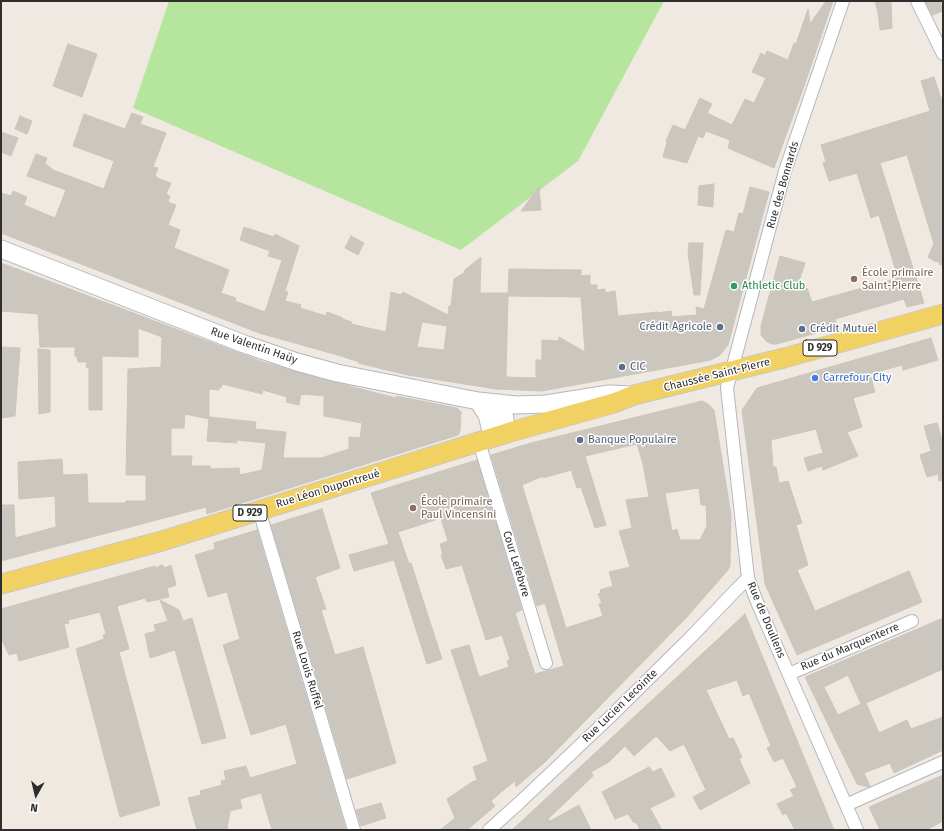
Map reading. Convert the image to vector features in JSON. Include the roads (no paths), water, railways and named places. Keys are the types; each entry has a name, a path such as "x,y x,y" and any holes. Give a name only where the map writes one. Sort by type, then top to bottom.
{"main road":[{"name":"Chaussée Saint-Pierre","path":"493,437 614,403 634,395 779,360 943,314"},
{"name":"Rue Léon Dupontreué","path":"1,584 162,541 493,437"}],"street":[{"name":"Rue des Bonnards","path":"731,372 785,171 843,1"},
{"path":"917,1 943,54"},
{"name":"Rue Valentin Haüy","path":"1,249 244,344 297,362 337,373 478,401"},
{"name":"Rue de Doullens","path":"731,372 727,388 748,578 757,602 857,830"},
{"name":"D 929","path":"478,401 500,404 539,405 609,394 634,395"},
{"path":"478,401 487,415 493,437"},
{"path":"493,437 504,412 500,404"},
{"name":"Cour Lefebvre","path":"493,437 546,663"},
{"name":"Rue Louis Ruffel","path":"259,510 354,830"},
{"name":"Rue Lucien Lecointe","path":"489,830 612,715 748,578"},
{"name":"Rue du Marquenterre","path":"789,674 912,621"},
{"path":"846,805 943,762"}],"place":[{"name":"École primaire Saint-Pierre","path":"854,279"},
{"name":"Athletic Club","path":"734,286"},
{"name":"Crédit Agricole","path":"720,327"},
{"name":"Crédit Mutuel","path":"802,329"},
{"name":"CIC","path":"622,367"},
{"name":"Carrefour City","path":"815,378"},
{"name":"Banque Populaire","path":"580,440"},
{"name":"École primaire Paul Vincensini","path":"413,508"}]}
